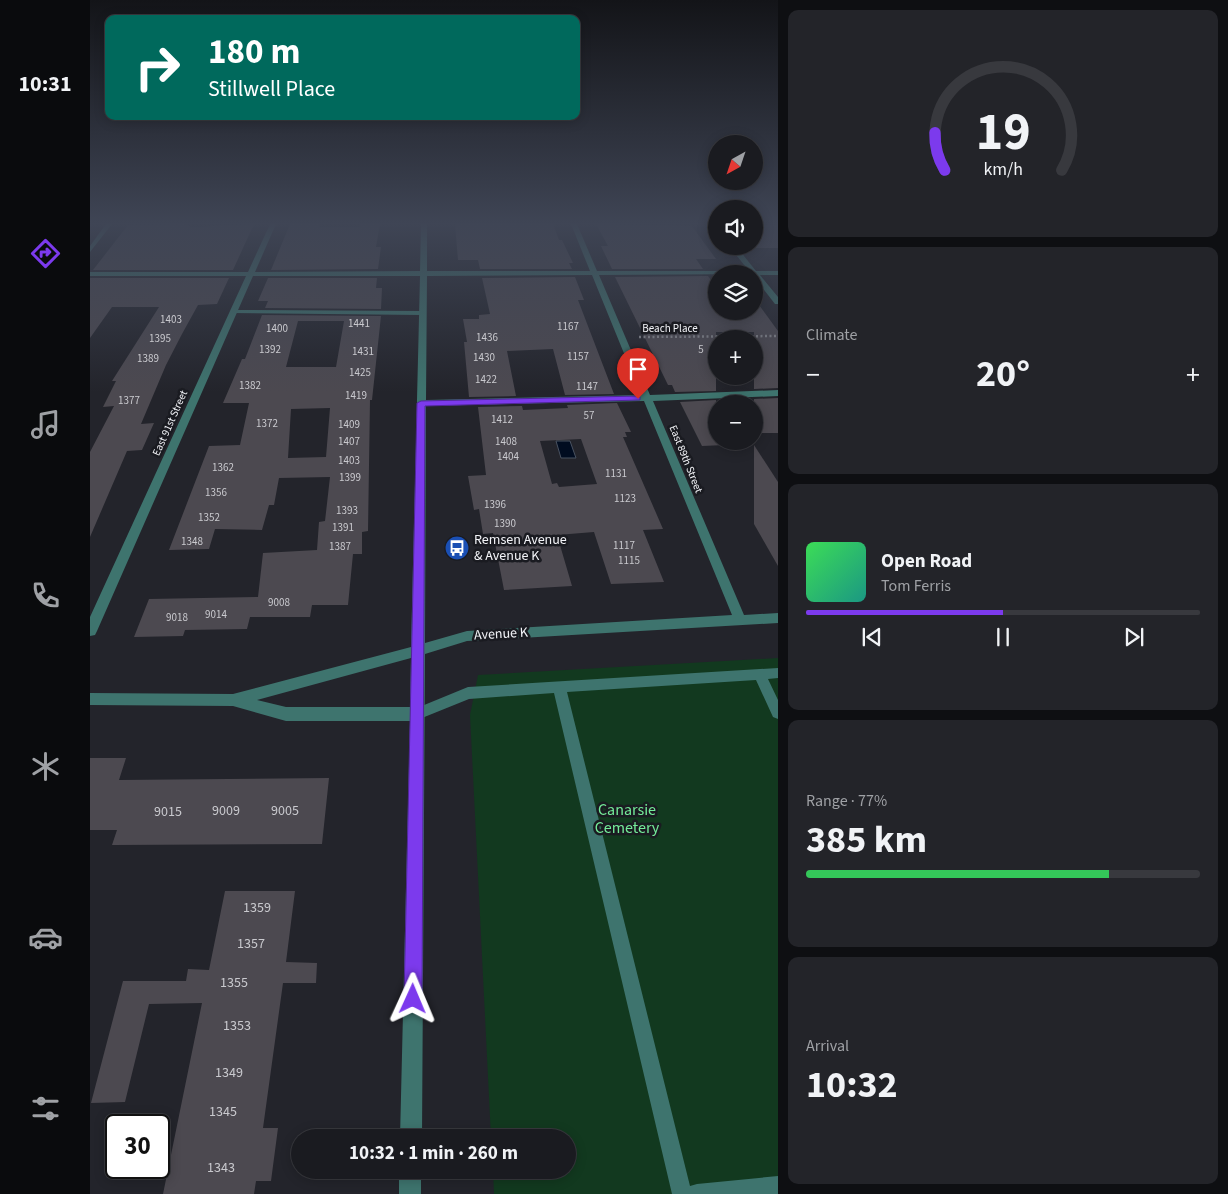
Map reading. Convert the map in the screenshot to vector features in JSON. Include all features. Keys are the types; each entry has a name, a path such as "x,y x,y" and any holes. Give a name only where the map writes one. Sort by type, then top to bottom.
{"street":[{"name":"East 91st Street","path":"90,631 248,280"},
{"path":"410,1129 423,280"},
{"name":"East 89th Street","path":"597,280 740,620"},
{"path":"763,284 778,302"},
{"path":"421,403 648,398 778,392"},
{"name":"Avenue K","path":"233,700 366,666 467,636 778,618"},
{"name":"Avenue K","path":"90,699 233,700 286,714 417,714"},
{"path":"410,1179 410,1194"}],"lane":[{"path":"234,312 422,313"},
{"path":"417,714 468,693 778,673"},
{"path":"759,674 778,713"},
{"path":"559,687 682,1194"},
{"path":"697,1194 778,1186"}],"path":[{"name":"Beach Place","path":"621,337 778,336"}],"green space":[{"name":"Canarsie Cemetery","path":"778,658 778,1194 494,1194 493,1179 576,1179 576,1129 491,1129 470,715 478,675"}],"water":[{"path":"556,441 570,441 576,458 561,458"}],"building":[{"path":"90,280 228,280 217,304 198,305 182,334 166,365 141,424 154,423 142,450 127,451 90,537 90,452 114,406 103,407 116,381 112,381 159,307 112,307 90,338"},
{"path":"267,280 377,280 376,288 382,288 381,309 265,308 268,301 258,301"},
{"path":"482,280 576,280 584,300 578,300 614,394 565,395 553,349 507,351 516,396 469,397 464,342 467,342 463,319 479,319 479,315 490,314"},
{"path":"616,280 708,280 708,320 763,320 763,310 778,331 778,388 754,389 754,385 763,385 763,330 708,330 708,385 716,385 716,391 675,392 672,385 668,385"},
{"path":"262,315 381,316 372,400 370,400 368,531 362,532 362,554 353,554 348,605 312,605 310,617 250,617 247,629 185,630 183,636 134,637 149,599 258,597 263,553 317,550 319,522 325,521 330,477 279,478 274,505 269,505 262,530 215,529 209,549 169,550 209,446 240,445 249,403 223,403 242,359 245,359","holes":["298,321 344,321 336,367 286,367","330,408 326,457 288,458 291,409"]},
{"path":"778,398 778,433 763,433 763,399"},
{"path":"708,400 708,446 702,446 680,402"},
{"path":"617,403 631,432 625,432 627,437 623,437 663,529 643,530 664,582 611,584 594,532 557,535 572,586 504,590 493,533 483,534 479,509 474,510 468,476 486,475 478,407 522,406 523,410 568,408 567,405","holes":["581,439 597,484 559,487 557,483 552,484 540,441"]},
{"path":"754,450 757,450 778,482 778,566 754,524"},
{"path":"90,758 126,758 119,780 329,778 322,844 112,845 117,830 90,830"},
{"path":"225,891 295,891 286,962 317,963 316,983 283,983 263,1128 278,1128 271,1181 256,1181 254,1194 163,1194 166,1179 170,1179 170,1160 202,1003 149,1004 125,1102 91,1103 123,981 186,981 188,969 209,970"}],"place":[{"name":"Remsen Avenue & Avenue K","path":"457,548"}],"route":[{"path":"413,999 421,403 638,399"}]}
